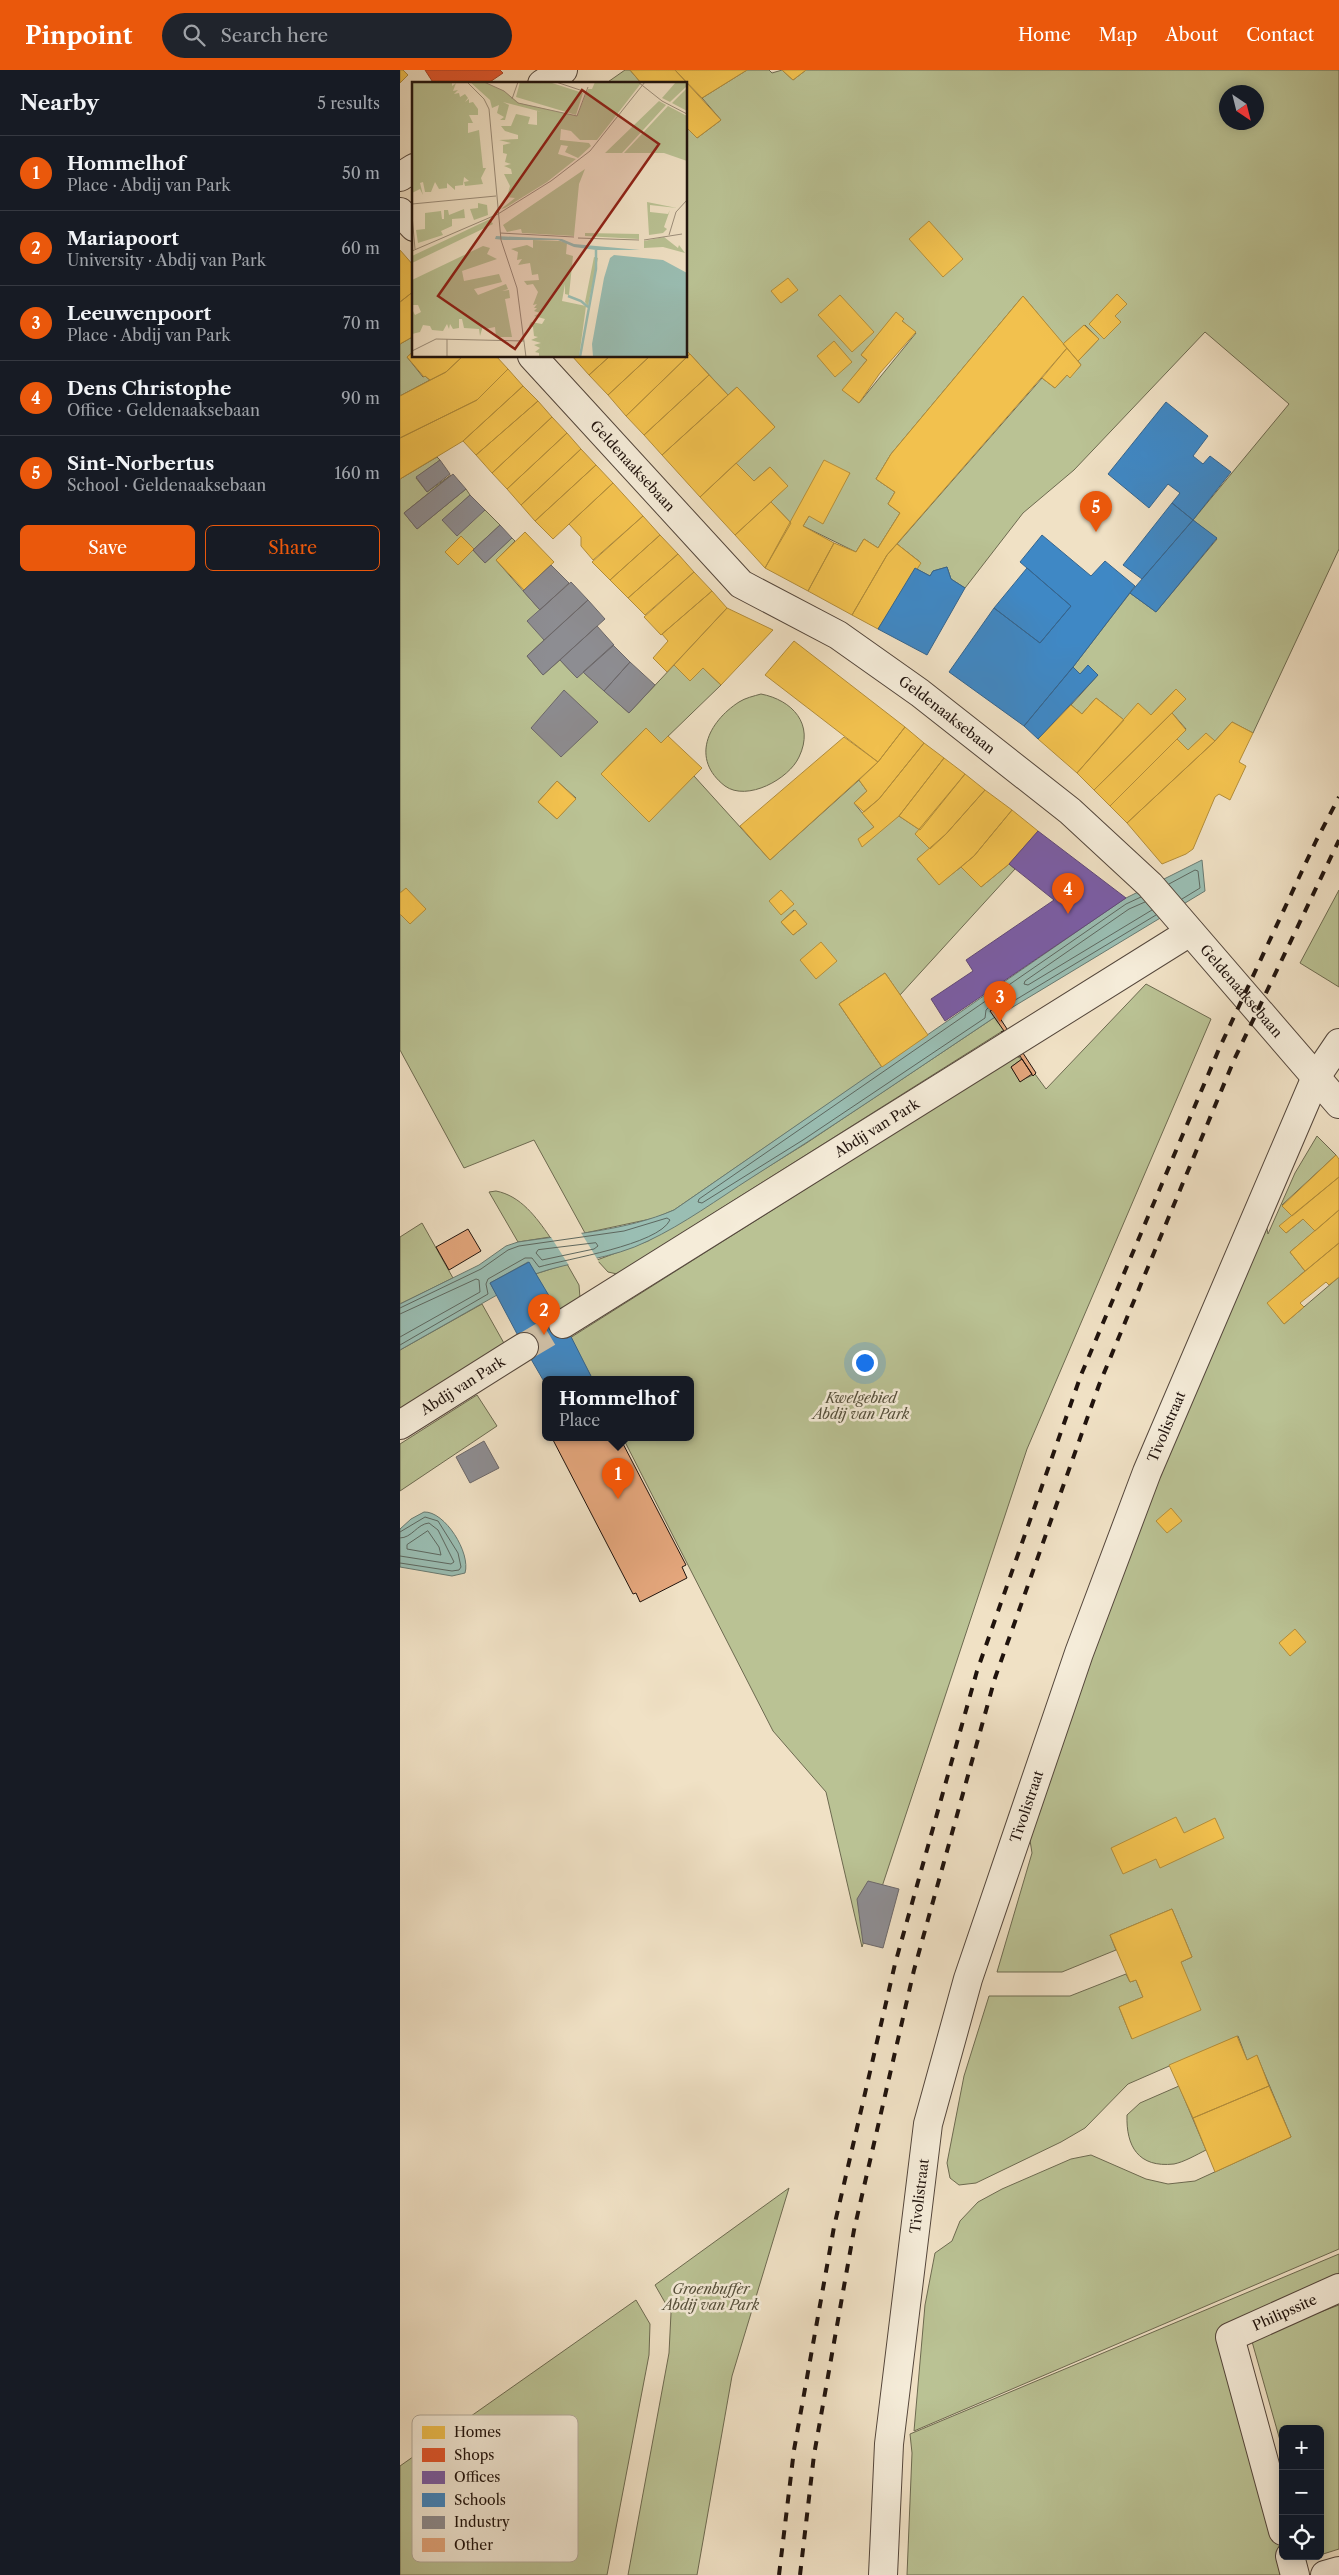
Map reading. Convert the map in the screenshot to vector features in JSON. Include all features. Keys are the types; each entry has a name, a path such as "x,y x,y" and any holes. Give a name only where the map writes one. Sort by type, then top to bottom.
{"street":[{"path":"545,82 563,70"},
{"path":"400,177 412,169"},
{"path":"400,212 412,224"},
{"name":"Geldenaaksebaan","path":"534,358 741,584 838,635 920,693 1070,812 1150,885 1339,1104"},
{"name":"Abdij van Park","path":"563,1324 1181,922"},
{"name":"Tivolistraat","path":"883,2575 889,2444 928,2124 968,1979 1079,1653 1147,1472 1316,1077 1339,1043"},
{"name":"Abdij van Park","path":"400,1425 524,1347"},
{"name":"Philipssite","path":"1279,2516 1230,2338 1339,2288"},
{"path":"1291,2560 1295,2575"},
{"path":"1325,2575 1339,2571"}],"green space":[{"path":"625,70 630,70 640,82 608,82"},
{"path":"747,70 769,70 772,73 782,70 793,80 806,70 1339,70 1339,549 1253,733 1232,722 1215,741 1206,734 1188,750 1177,739 1186,729 1172,713 1185,699 1176,689 1151,715 1124,720 1096,698 1082,714 1071,705 1098,675 1088,666 1080,674 1073,667 1130,593 1156,612 1217,539 1193,520 1289,404 1205,332 1074,470 1023,513 965,588 951,579 947,567 933,571 930,576 915,568 920,562 897,544 1042,378 1055,388 1067,375 1070,377 1081,365 1078,361 1099,339 1085,325 1063,344 1023,296 891,454 876,479 895,492 888,504 900,513 878,548 864,539 856,552 803,526 809,516 850,473 791,523 771,502 787,486 770,467 754,481 736,463 775,427 737,387 728,395 688,352 688,129 697,138 721,120 702,98","holes":["896,313 904,319 902,321 916,333 859,403 843,390 867,360 861,355"]},
{"path":"412,337 412,353 407,357 423,377 425,376 430,380 400,396 400,344"},
{"path":"437,457 440,460 416,478 427,492 451,475 404,513 417,529 466,489 470,495 443,520 485,510 500,525 474,549 461,536 445,552 457,564 473,550 485,563 512,538 515,541 496,560 540,610 544,640 527,656 543,675 560,660 577,678 583,672 629,713 674,665 690,681 703,668 721,685 661,743 646,728 601,774 649,821 694,776 770,860 859,780 867,791 854,803 874,827 859,839 899,816 920,830 915,834 930,849 917,859 939,884 961,867 981,887 1009,864 1015,869 900,995 885,973 839,1004 882,1067 674,1210 655,1218 585,1233 534,1140 464,1168 400,1050 400,479","holes":["557,781 576,798 557,819 538,802","794,910 807,924 793,935 781,922"]},
{"path":"761,694 782,702 798,715 804,734 803,745 794,765 777,780 755,790 734,790 725,786 714,775 708,764 706,753 707,741 712,730 728,710 741,701"},
{"path":"1339,890 1339,987 1300,963"},
{"name":"Kwelgebied Abdij van Park","path":"1146,984 1211,1019 1027,1449 862,1947 826,1792 773,1731 625,1441 694,1441 694,1376 591,1376 570,1338 1016,1056 1022,1059 1011,1067 1020,1081 1035,1074 1046,1089"},
{"path":"995,1017 1004,1030 617,1274 608,1272 597,1260 648,1241 805,1144"},
{"path":"1317,1136 1336,1155 1282,1205 1292,1216 1286,1233 1303,1219 1315,1231 1290,1252 1305,1271 1268,1303 1284,1324 1339,1277 1339,2249 914,2431 925,2305 935,2253 952,2241 960,2221 978,2202 1002,2189 1071,2159 1091,2155 1146,2179 1168,2184 1195,2181 1291,2137 1257,2056 1247,2060 1238,2036 1128,2084 1085,2128 1061,2142 976,2183 959,2185 950,2178 947,2163 964,2076 989,1996 1070,1996 1126,1974 1130,1982 1136,1980 1143,1997 1119,2007 1132,2039 1181,1962 1192,1957 1172,1909 1110,1935 1116,1950 1062,1972 997,1972 1032,1853 1029,1834 1146,1504 1266,1224 1268,1234 1295,1173"},
{"path":"496,1191 513,1197 520,1202 550,1237 518,1242 489,1192"},
{"path":"422,1223 453,1278 400,1304 400,1237"},
{"path":"567,1264 579,1285 580,1298 558,1311 535,1274"},
{"path":"482,1304 505,1345 400,1410 400,1350"},
{"path":"477,1395 497,1426 400,1491 400,1444"},
{"path":"1179,2086 1206,2150 1174,2164 1151,2162 1137,2153 1132,2145 1127,2126 1127,2115 1140,2103"},
{"name":"Groenbuffer Abdij van Park","path":"789,2188 732,2376 697,2575 628,2575 669,2353 671,2313 655,2285"},
{"path":"1339,2254 1339,2289 1230,2338 1279,2542 1279,2560 1283,2560 1287,2575 907,2575 912,2453 910,2434"},
{"path":"636,2300 650,2324 649,2355 607,2575 400,2575 400,2466 412,2458 412,2562 578,2562 578,2415 473,2415"},
{"path":"1339,2305 1339,2549 1324,2554 1324,2425 1279,2425 1279,2437 1251,2338"}],"water":[{"path":"1202,860 1205,891 998,1016 991,1012 995,1017 688,1219 648,1241 606,1256 535,1274 528,1262 490,1283 497,1295 400,1350 400,1304 479,1265 506,1246 518,1242 578,1234 636,1223 674,1210 1124,899"},
{"path":"424,1512 440,1518 455,1535 464,1555 465,1573 452,1576 400,1567 400,1529 411,1519"}],"pier":[{"path":"580,1231 599,1262 570,1267 549,1234"}],"building: Homes":[{"path":"400,70 403,70 408,75 400,83"},
{"path":"630,70 675,70 686,82 640,82"},
{"path":"675,70 747,70 702,98"},
{"path":"782,70 806,70 793,80"},
{"path":"688,84 721,120 697,138 688,129"},
{"path":"929,221 963,259 943,277 909,239"},
{"path":"400,250 412,264 412,293 400,302"},
{"path":"788,278 798,290 781,303 771,291"},
{"path":"412,293 412,337 400,344 400,302"},
{"path":"1117,294 1127,304 1115,316 1121,322 1104,339 1089,324"},
{"path":"840,295 874,332 852,352 818,315"},
{"path":"1023,296 1067,348 887,555 852,615 808,591 834,543 856,552 864,539 878,548 900,513 888,504 895,492 876,479 891,454"},
{"path":"896,312 904,319 902,321 916,332 880,373 859,403 842,390 867,360 861,355"},
{"path":"1084,325 1099,339 1078,361 1063,344"},
{"path":"834,341 852,362 835,377 817,356"},
{"path":"1067,348 1081,365 1070,378 1067,375 1055,388 1042,378"},
{"path":"412,353 412,358 461,358 446,372 430,380 424,377 407,357"},
{"path":"690,354 709,375 644,435 626,416"},
{"path":"461,358 498,358 508,369 477,400 400,438 400,396 446,372"},
{"path":"574,358 608,358 589,375"},
{"path":"608,358 648,358 608,395 589,375"},
{"path":"648,358 686,358 626,416 608,395"},
{"path":"508,369 523,386 463,441 400,479 400,438 477,400"},
{"path":"709,375 728,395 662,455 644,435"},
{"path":"523,386 538,401 476,455 463,441"},
{"path":"737,387 775,427 700,497 662,455"},
{"path":"538,401 552,417 492,473 476,455"},
{"path":"552,417 567,433 507,489 492,473"},
{"path":"567,433 581,449 521,505 507,489"},
{"path":"581,449 596,465 535,521 521,505"},
{"path":"824,460 850,473 823,524 809,516 803,526 834,543 808,591 765,568"},
{"path":"736,463 754,481 770,467 788,486 735,535 700,497"},
{"path":"596,465 613,483 553,539 535,521"},
{"path":"613,483 643,516 593,560 581,546 581,537 569,524"},
{"path":"771,502 791,523 765,568 735,535"},
{"path":"643,516 660,535 610,580 592,562"},
{"path":"525,532 554,562 524,590 496,560"},
{"path":"660,535 678,554 628,598 610,580"},
{"path":"461,536 474,549 458,565 445,552"},
{"path":"897,544 921,563 878,629 852,615 887,555"},
{"path":"678,554 694,572 645,615 628,598"},
{"path":"694,572 712,591 661,635 644,617"},
{"path":"712,591 727,608 667,672 653,658 668,641 662,634"},
{"path":"727,608 773,630 721,685 703,668 690,681 674,665"},
{"path":"794,641 905,727 878,762 765,675"},
{"path":"1176,689 1186,699 1094,790 1077,773 1138,703 1151,715"},
{"path":"1096,698 1124,720 1077,773 1038,739 1071,705 1082,714"},
{"path":"1172,713 1186,730 1110,806 1094,790"},
{"path":"1232,722 1253,733 1239,762 1246,766 1230,800 1219,794 1215,797 1193,849 1162,864 1127,823 1215,741"},
{"path":"905,727 924,743 879,799 864,812 854,803 867,791 859,780 878,762"},
{"path":"646,728 661,743 668,736 702,768 649,822 601,774"},
{"path":"1206,733 1215,741 1127,823 1110,806 1177,739 1188,750"},
{"path":"844,737 878,762 770,860 740,826"},
{"path":"924,743 944,758 899,816 862,847 858,839 874,827 862,813 879,799"},
{"path":"944,758 965,774 920,830 899,816"},
{"path":"965,774 985,790 930,849 915,834"},
{"path":"557,781 576,799 557,819 538,802"},
{"path":"985,790 1012,810 974,856 939,885 917,859 946,834"},
{"path":"1012,810 1038,831 1009,864 981,887 961,867 974,856"},
{"path":"406,888 426,909 410,924 400,914 400,893"},
{"path":"781,890 794,904 781,915 769,901"},
{"path":"795,910 807,924 793,935 781,922"},
{"path":"821,942 837,961 816,979 800,960"},
{"path":"885,973 928,1035 882,1067 839,1004"},
{"path":"1336,1155 1339,1159 1339,1177 1292,1216 1282,1206"},
{"path":"1339,1177 1339,1210 1315,1231 1303,1219 1286,1233 1279,1226"},
{"path":"1339,1210 1339,1243 1305,1271 1290,1252"},
{"path":"1339,1243 1339,1277 1329,1285 1326,1282 1300,1303 1304,1307 1284,1324 1267,1303"},
{"path":"1171,1508 1182,1521 1167,1533 1156,1521"},
{"path":"1295,1629 1306,1642 1290,1656 1279,1643"},
{"path":"1176,1817 1184,1833 1215,1818 1224,1838 1160,1868 1156,1859 1123,1874 1111,1848"},
{"path":"1172,1909 1192,1957 1181,1962 1201,2010 1132,2039 1119,2007 1143,1997 1136,1980 1130,1982 1110,1935"},
{"path":"1237,2036 1247,2060 1257,2055 1269,2086 1193,2118 1169,2065"},
{"path":"1269,2086 1291,2137 1215,2172 1193,2118"}],"building: Shops":[{"path":"425,70 500,70 503,73 490,82 433,82"}],"building: Offices":[{"path":"1038,831 1126,898 945,1021 931,999 973,971 966,960 1054,900 1009,864"}],"building: Schools":[{"path":"1166,402 1208,436 1193,456 1203,464 1210,456 1231,472 1193,520 1172,503 1180,493 1168,484 1149,508 1108,474"},
{"path":"1172,503 1193,520 1142,579 1123,565"},
{"path":"1193,520 1217,538 1156,612 1130,593"},
{"path":"1042,535 1091,576 1105,561 1135,586 1073,667 1024,726 949,672 994,608 1040,643 1071,606 1020,562"},
{"path":"947,567 951,579 965,588 927,655 878,629 915,568 930,576 933,571"},
{"path":"1027,568 1071,606 1040,643 994,608"},
{"path":"1088,665 1098,675 1038,739 1024,726 1073,667 1080,674"},
{"path":"529,1262 558,1311 591,1376 542,1376 542,1378 490,1283"}],"building: Industry":[{"path":"440,460 450,474 427,492 416,477"},
{"path":"453,474 466,489 417,529 404,513"},
{"path":"470,495 485,510 457,536 442,520"},
{"path":"500,525 512,538 485,563 473,550"},
{"path":"551,565 569,583 540,610 523,591"},
{"path":"571,582 588,600 544,640 527,621"},
{"path":"588,600 605,619 543,675 527,656"},
{"path":"597,626 614,645 577,678 560,660"},
{"path":"613,645 630,662 604,691 583,672"},
{"path":"630,662 655,685 629,713 604,691"},
{"path":"564,690 598,722 561,757 531,728"},
{"path":"484,1441 499,1468 470,1483 456,1457"},
{"path":"868,1881 899,1889 883,1948 863,1943 857,1899"}],"building: Other":[{"path":"994,1009 1009,1032 1003,1035 1001,1032 1004,1031 990,1011"},
{"path":"1021,1050 1036,1073 1033,1076 1020,1056 1016,1056"},
{"path":"1022,1059 1032,1074 1020,1082 1011,1067"},
{"path":"468,1229 481,1251 449,1270 436,1247"},
{"path":"554,1441 622,1441 686,1565 682,1567 687,1578 640,1602 636,1593 633,1594"}],"tunnel":[{"path":"524,1347 563,1324"}],"railway":[{"path":"779,2575 794,2450 834,2227 895,1964 977,1671 1081,1375 1219,1049 1316,841 1339,797"},
{"path":"800,2575 814,2455 854,2230 914,1970 995,1678 1099,1385 1234,1060 1339,840"}],"place":[{"name":"Sint-Norbertus","path":"1096,532"},
{"name":"Dens Christophe","path":"1068,914"},
{"name":"Leeuwenpoort","path":"1000,1022"},
{"name":"Mariapoort","path":"544,1335"},
{"name":"Hommelhof","path":"618,1499"}]}
